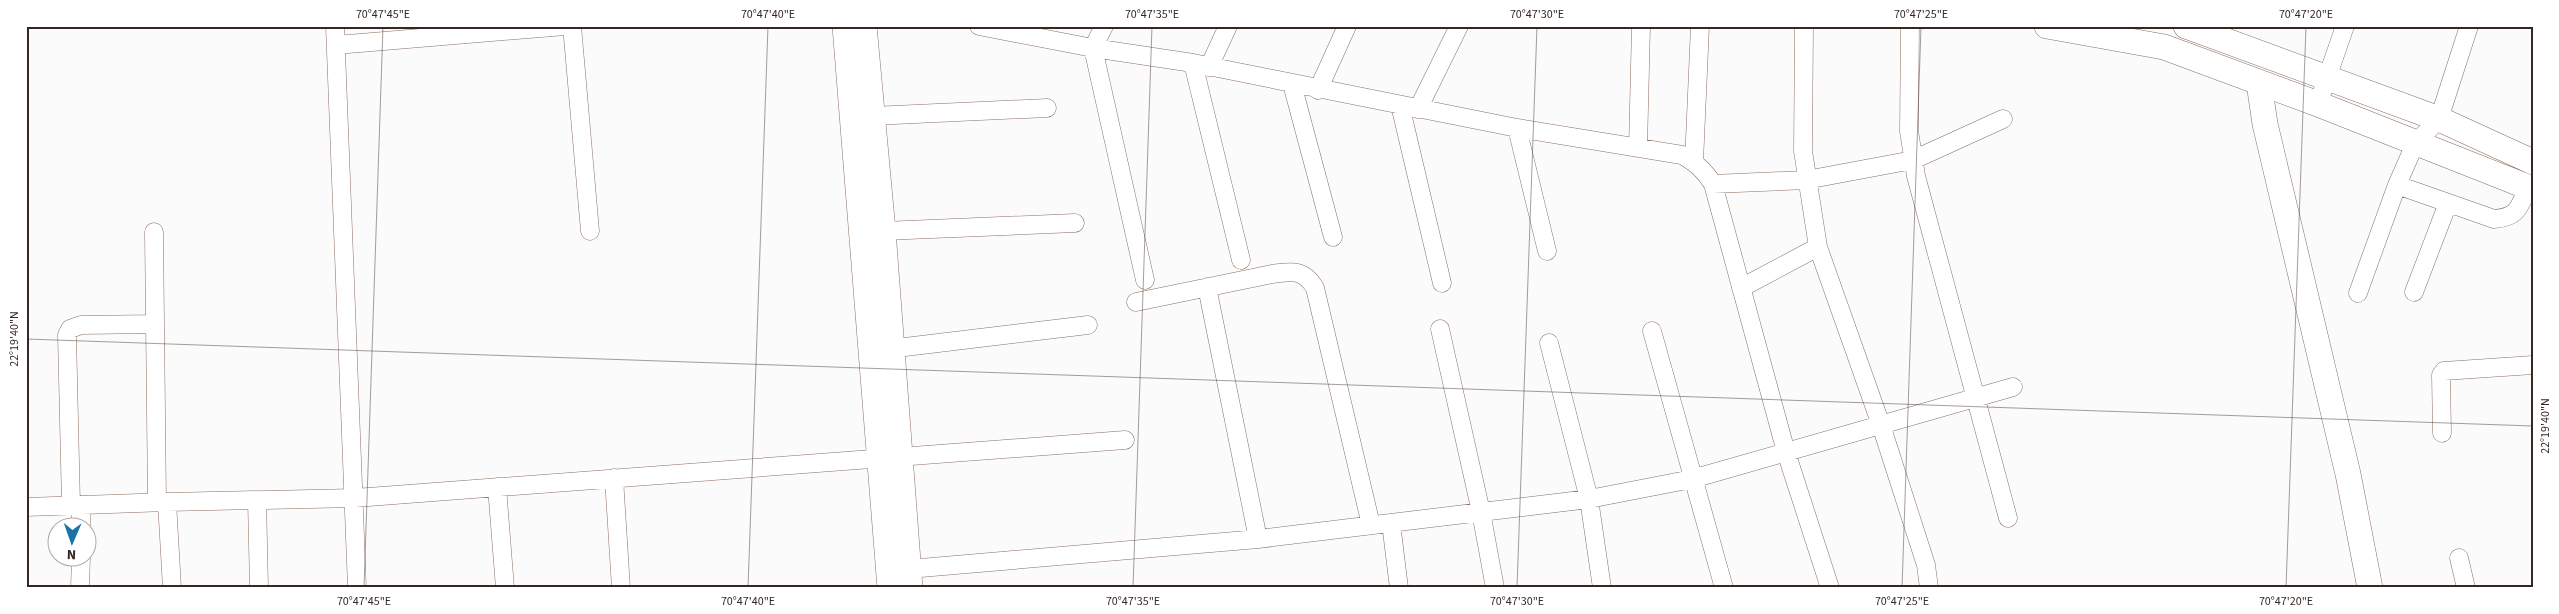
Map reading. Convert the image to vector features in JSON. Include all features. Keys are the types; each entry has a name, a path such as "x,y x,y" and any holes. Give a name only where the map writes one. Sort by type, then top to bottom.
{"street":[{"path":"334,26 355,498 357,588"},
{"path":"336,46 477,30 565,26"},
{"path":"572,26 590,231"},
{"path":"845,26 882,349 899,579 1589,499 1692,479 2013,387"},
{"path":"864,26 883,231 882,349"},
{"path":"979,26 1093,48 1201,65 1318,90 1517,128 1682,155 1694,162 1705,171 1713,184 1786,452 1830,588"},
{"path":"1104,26 1093,48 1145,280"},
{"path":"1228,26 1201,65 1241,260"},
{"path":"1318,90 1347,26"},
{"path":"1418,108 1459,26"},
{"path":"1638,148 1642,26"},
{"path":"1694,162 1700,26"},
{"path":"1804,26 1803,151 1818,248 1881,425 1926,565 1929,588"},
{"path":"1910,26 1909,131 1913,160 2008,518"},
{"path":"2046,26 2164,47 2318,104 2530,188 2517,212 2505,218 2494,219 2396,185"},
{"path":"2186,26 2439,119 2533,162"},
{"path":"2318,104 2345,26"},
{"path":"2358,293 2396,185 2415,144 2439,119 2469,26"},
{"path":"2260,83 2265,124 2348,474 2370,588"},
{"path":"1292,84 1332,237"},
{"path":"1400,105 1442,284"},
{"path":"872,116 1047,108"},
{"path":"1713,184 1806,180 1913,160 2003,119"},
{"path":"1517,128 1547,250"},
{"path":"2414,292 2448,203"},
{"path":"883,231 1075,223"},
{"path":"154,232 155,324 162,502 172,588"},
{"path":"1741,288 1818,248"},
{"path":"1136,302 1290,271 1303,273 1309,278 1315,288 1371,525"},
{"path":"1207,287 1258,538"},
{"path":"79,516 76,505 67,335 70,329 81,325 155,324"},
{"path":"882,349 1088,325"},
{"path":"1440,329 1481,512 1495,588"},
{"path":"1652,331 1724,588"},
{"path":"1549,343 1589,499 1602,588"},
{"path":"2442,433 2441,376 2444,371 2533,365"},
{"path":"26,507 355,498 1125,440"},
{"path":"614,478 622,588"},
{"path":"497,487 506,588"},
{"path":"257,500 259,588"},
{"path":"1391,523 1399,588"},
{"path":"2459,558 2466,588"},
{"path":"80,566 80,588"}]}
